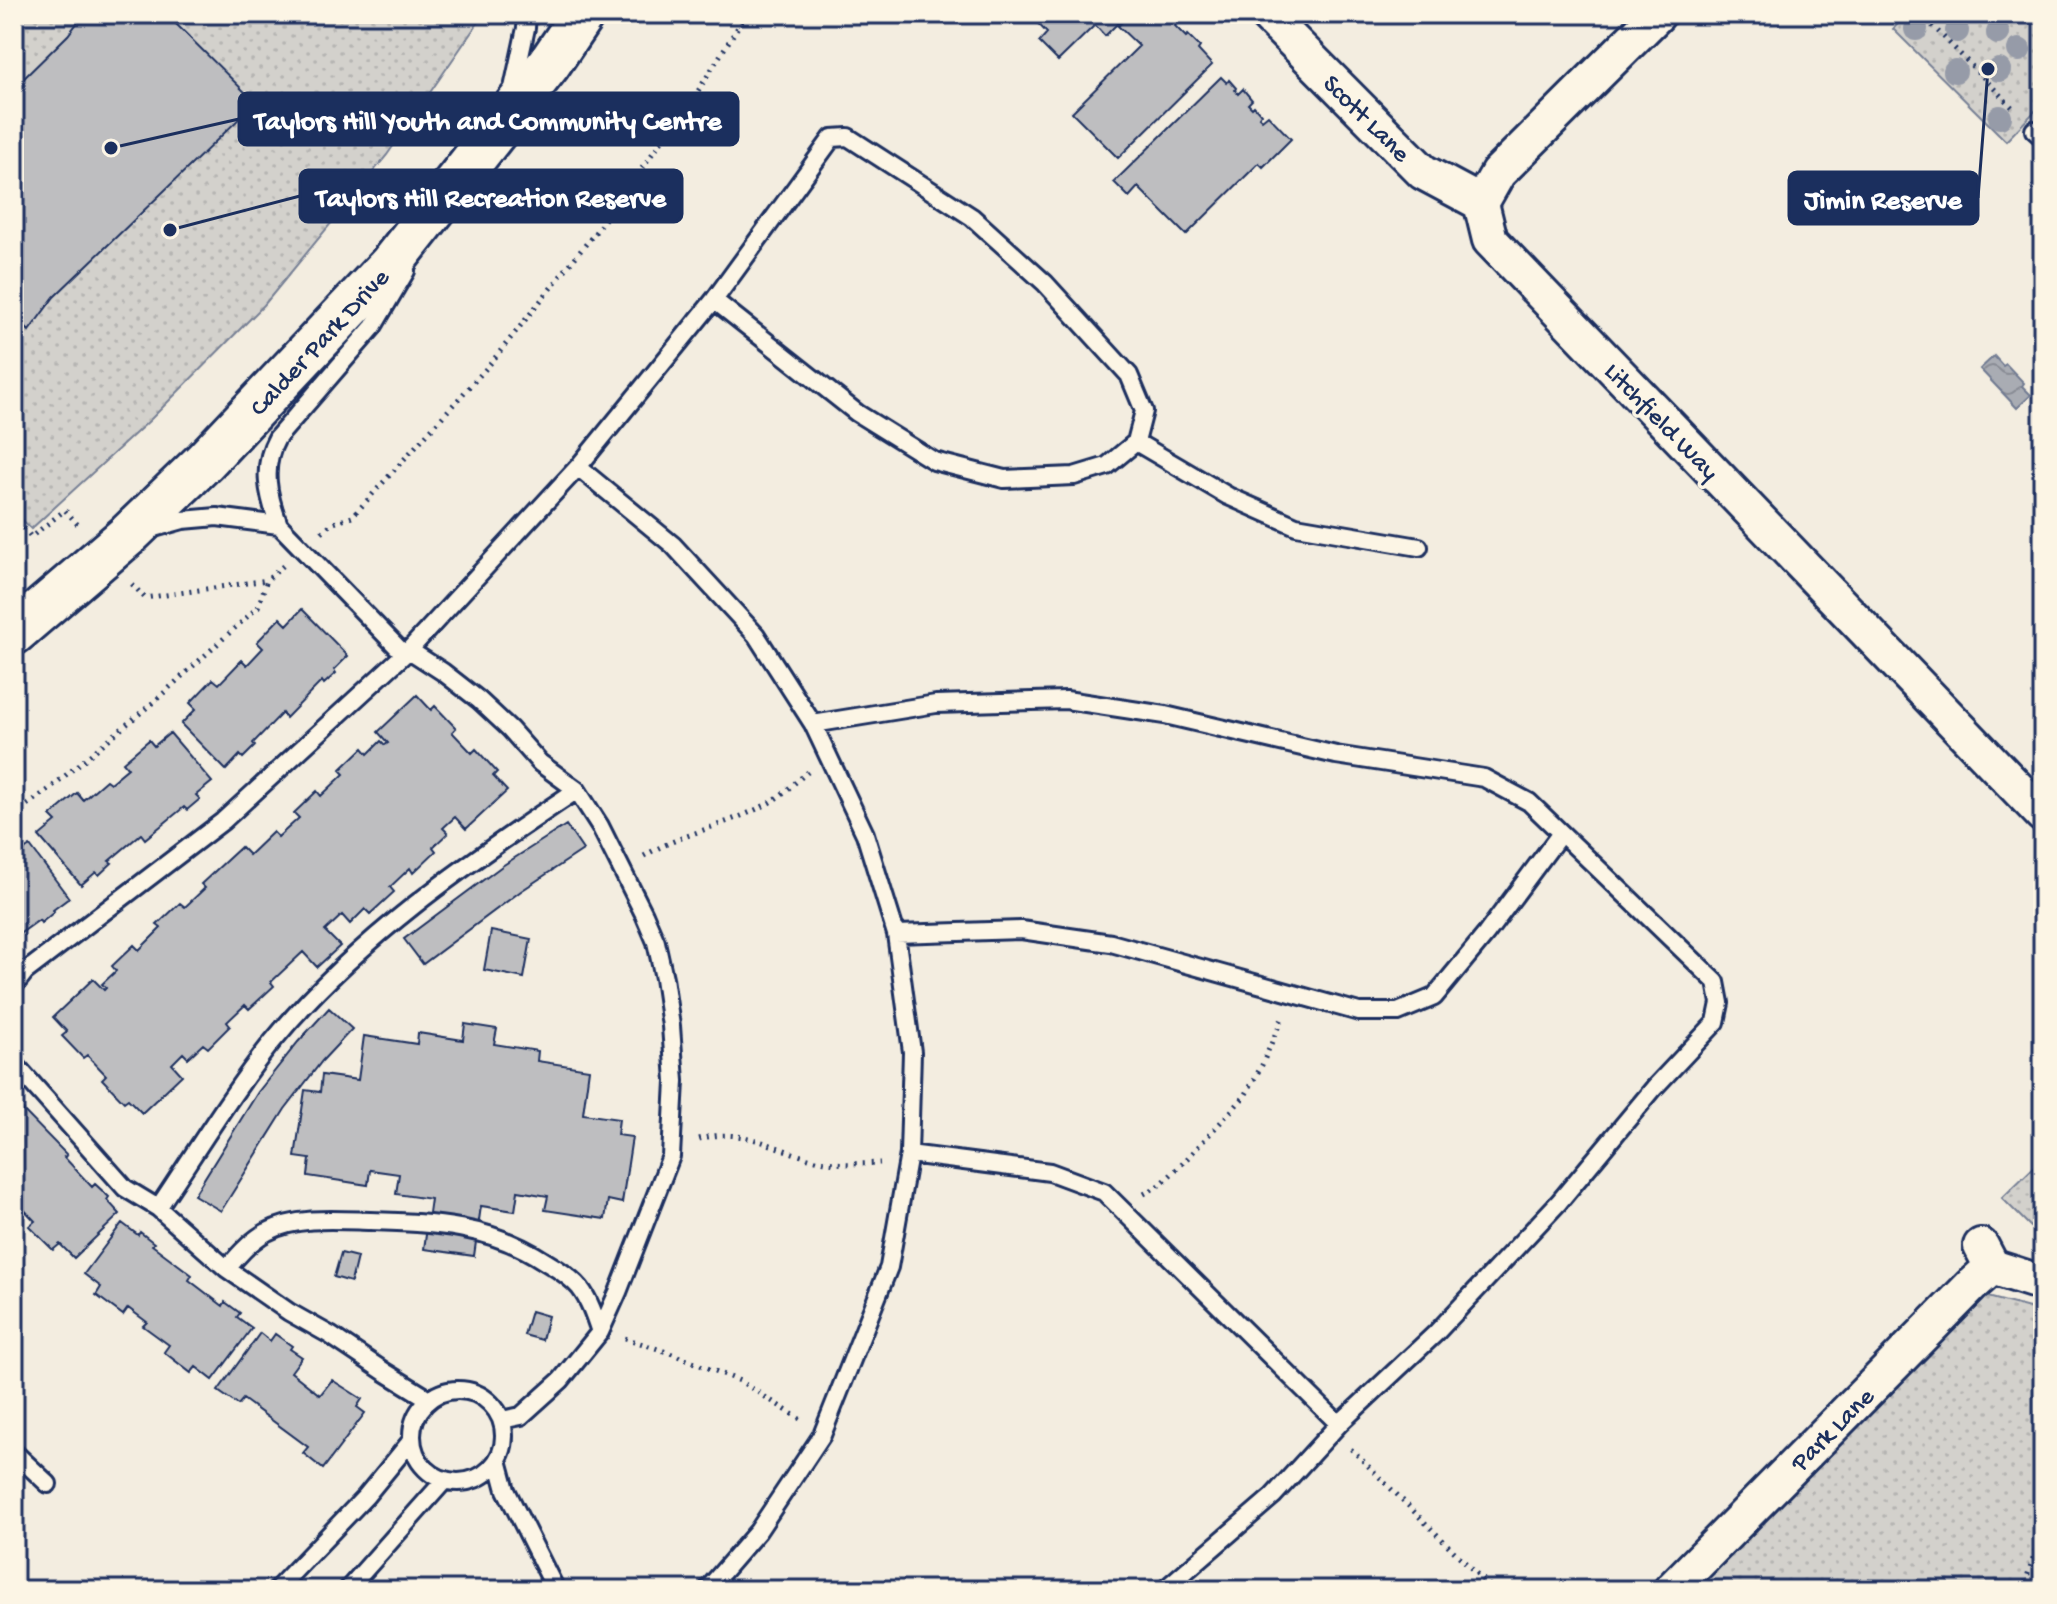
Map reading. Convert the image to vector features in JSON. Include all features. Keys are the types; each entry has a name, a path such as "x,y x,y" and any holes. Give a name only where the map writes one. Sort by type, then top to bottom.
{"street":[{"name":"Calder Park Drive","path":"14,633 127,536 205,461 390,265 549,64 583,14"},
{"name":"Scott Lane","path":"1266,14 1423,172 1481,203"},
{"path":"1481,203 1498,173 1658,14"},
{"name":"Litchfield Way","path":"1481,203 1490,240 2043,815"},
{"name":"Park Lane","path":"1671,1590 1972,1285 1986,1256 2036,1281"}],"lane":[{"path":"506,118 527,14"},
{"path":"14,986 25,972 223,821 406,652 578,467 714,300 832,138 848,137 972,217 1045,283 1129,375 1144,411 1136,442 1107,466 1074,476 1004,479 934,461 857,413 714,300"},
{"path":"468,168 373,327 285,427 270,451 267,479 270,502 279,525 302,550 406,652 443,672 479,700 540,763 577,790 624,872 656,942 671,1026 675,1081 671,1156 600,1332 544,1396 521,1416 502,1420"},
{"path":"1136,442 1228,496 1296,526 1419,547"},
{"path":"578,467 673,545 756,635 813,724 865,834 896,934 912,1052 908,1159 889,1267 822,1435 758,1531 707,1590"},
{"path":"127,536 183,520 217,517 279,525"},
{"path":"813,724 936,704 1066,700 1165,715 1336,755 1484,778 1529,802 1716,982 1720,1003 1716,1022 1654,1088 1549,1213 1436,1333 1336,1428 1273,1496 1164,1590"},
{"path":"158,1208 246,1076 323,987 439,885 577,790"},
{"path":"896,934 1021,930 1111,943 1359,1012 1398,1012 1434,997 1486,934 1561,833"},
{"path":"14,1063 125,1188 158,1208 227,1269 289,1312 429,1399"},
{"path":"908,1159 1050,1172 1104,1192 1336,1428"},
{"path":"227,1269 267,1232 305,1222 347,1220 453,1226 503,1238 561,1271 579,1287 591,1306 600,1332"},
{"path":"456,1389 484,1397 494,1407 502,1420 503,1447 498,1460 487,1472 474,1480 459,1483 444,1481 421,1465 411,1441 412,1425 418,1411 429,1399 456,1389"},
{"path":"276,1590 366,1496 411,1441"},
{"path":"14,1452 48,1484"},
{"path":"498,1460 506,1490 556,1590"},
{"path":"347,1590 444,1481"}],"path":[{"path":"14,814 48,790 156,700 258,607 267,580 331,524 352,517 490,364 594,234 690,103 746,14"},
{"path":"1921,14 2039,134"},
{"path":"624,872 660,846 721,825 771,802 828,756"},
{"path":"1120,1208 1160,1185 1245,1096 1293,994"},
{"path":"671,1156 690,1142 731,1135 766,1142 800,1156 836,1164 888,1163 908,1159"},
{"path":"600,1332 636,1340 740,1381 822,1435"},
{"path":"1336,1428 1493,1590"},
{"path":"2023,1590 2043,1526"}],"shaded area":[{"path":"14,14 484,14 387,155 264,305 149,421 31,529 14,511"},
{"path":"1907,14 2043,14 2043,112 2038,108 2006,141 1893,29"},
{"path":"2043,1159 2043,1239 2002,1198"},
{"path":"1984,1296 2033,1309 2043,1299 2043,1590 1696,1590"}],"water":[{"path":"1994,356 2003,366 2006,364 2031,395 2017,408 1980,369"}],"building":[{"path":"84,14 166,14 260,107 246,112 54,297 29,331 14,316 14,88 68,35"},
{"path":"1025,14 1127,14 1105,36 1095,25 1058,61 1039,42 1047,33"},
{"path":"1130,14 1170,14 1178,22 1175,26 1200,47 1198,50 1212,65 1118,158 1072,112 1139,46 1118,26"},
{"path":"1221,77 1227,83 1229,80 1238,94 1243,89 1252,100 1248,104 1261,114 1259,117 1262,120 1268,115 1291,139 1263,167 1259,163 1186,235 1138,187 1129,197 1114,182"},
{"path":"302,609 348,656 334,670 336,673 324,684 322,681 286,718 282,713 253,743 255,746 243,758 240,755 226,770 181,724 196,709 190,703 213,679 219,684 242,660 247,665 263,648 257,642 280,618 287,625"},
{"path":"417,695 431,710 435,706 456,728 452,732 472,753 476,749 497,772 493,776 507,791 466,829 455,817 443,828 448,833 433,847 436,851 413,873 410,868 390,887 394,892 370,914 365,909 350,924 342,915 325,931 340,946 317,967 303,952 271,982 274,986 249,1009 245,1005 227,1022 230,1026 208,1048 203,1044 188,1058 183,1053 172,1064 182,1075 142,1113 128,1099 124,1102 102,1079 106,1075 87,1055 83,1058 62,1036 67,1032 53,1017 93,979 104,990 106,988 102,984 116,971 112,966 134,945 139,950 161,928 157,925 180,903 185,907 205,888 201,884 241,847 249,855 273,832 278,837 299,818 294,813 317,791 321,796 344,774 340,770 363,748 368,754 381,741 385,745 388,743 378,732"},
{"path":"170,733 212,782 196,795 200,799 187,810 184,807 145,839 141,834 109,861 112,863 99,875 96,872 81,885 39,836 56,822 50,816 77,793 83,800 106,780 110,783 128,768 123,762 149,740 154,746"},
{"path":"566,825 583,850 521,891 423,964 404,939 502,866"},
{"path":"30,846 69,898 41,923 39,920 14,938 14,857"},
{"path":"491,931 531,939 524,978 484,970"},
{"path":"329,1008 352,1029 322,1061 285,1109 221,1211 194,1195 258,1092"},
{"path":"465,1024 497,1029 494,1044 538,1051 537,1061 589,1069 583,1114 619,1119 617,1135 632,1137 622,1203 608,1200 605,1219 545,1210 548,1196 518,1191 515,1211 481,1206 474,1256 424,1249 431,1199 396,1194 399,1174 370,1170 368,1185 308,1176 310,1159 295,1157 305,1090 320,1092 322,1075 358,1080 364,1036 417,1044 418,1033 463,1040"},
{"path":"14,1101 67,1155 64,1157 92,1187 95,1184 109,1197 107,1200 120,1214 74,1258 60,1244 53,1250 29,1226 35,1221 14,1199"},
{"path":"122,1223 154,1243 152,1245 192,1275 189,1280 223,1306 225,1302 240,1313 237,1317 252,1328 213,1380 196,1367 191,1373 164,1352 169,1345 143,1326 147,1322 128,1308 123,1315 96,1295 101,1287 84,1274"},
{"path":"341,1253 357,1257 351,1282 334,1277"},
{"path":"531,1311 548,1316 542,1340 524,1335"},
{"path":"260,1333 270,1341 275,1334 292,1346 290,1349 302,1357 291,1372 320,1395 332,1380 362,1399 357,1407 365,1413 323,1469 303,1453 308,1447 243,1399 238,1405 218,1391"}],"place":[{"name":"Jimin Reserve","path":"1988,69"},
{"name":"Taylors Hill Youth and Community Centre","path":"111,148"},
{"name":"Taylors Hill Recreation Reserve","path":"170,230"}]}
